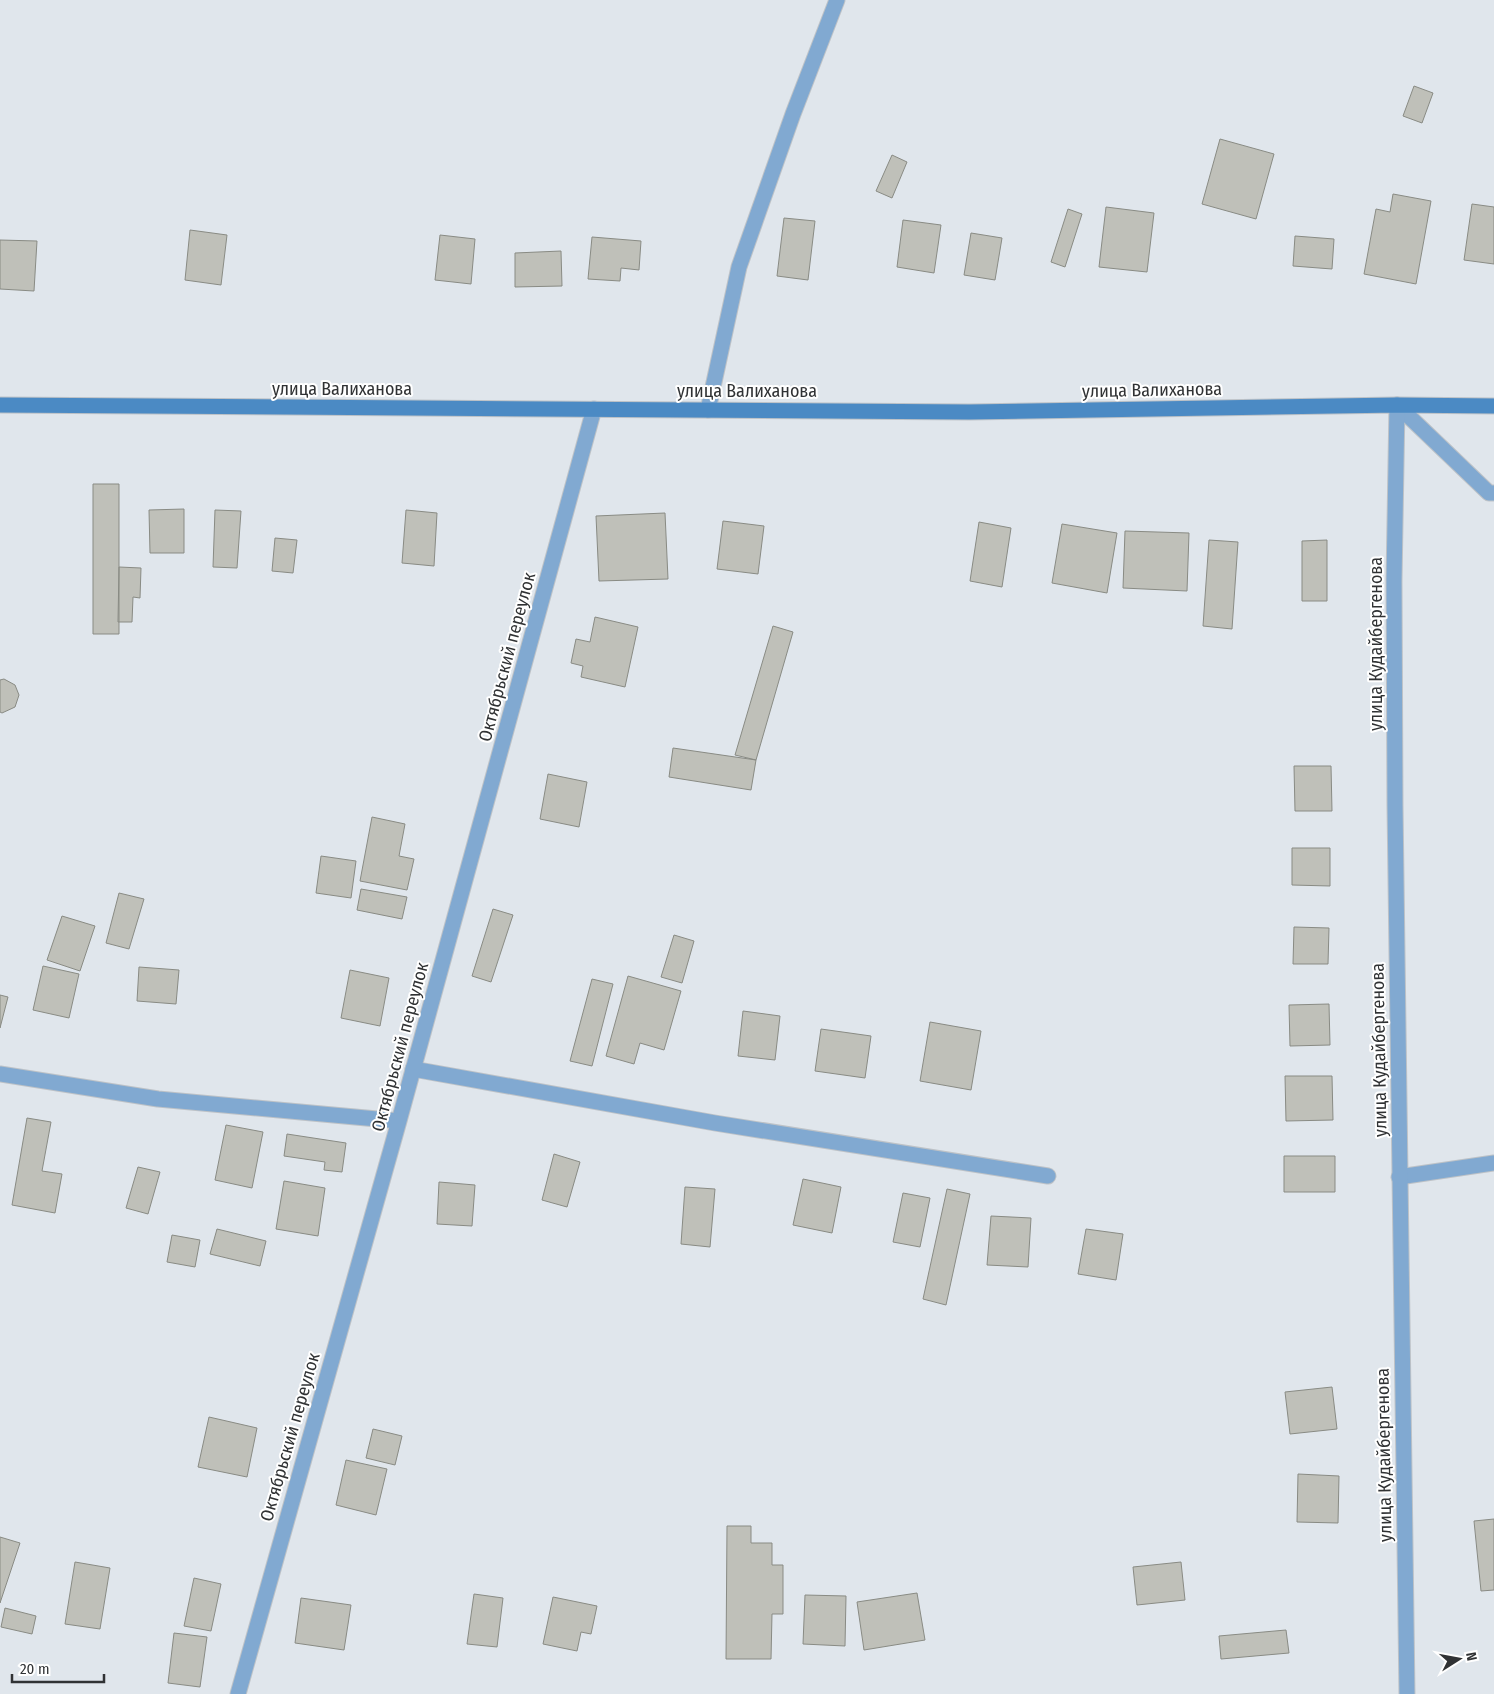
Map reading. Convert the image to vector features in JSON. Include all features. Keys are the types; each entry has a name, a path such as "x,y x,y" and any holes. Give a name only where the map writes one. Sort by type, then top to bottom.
{"main road":[{"name":"улица Валиханова","path":"0,405 969,412 1397,405 1494,406"}],"street":[{"path":"708,410 739,266 793,114 837,0"},
{"path":"1397,405 1490,493 1494,493"},
{"name":"улица Кудайбергенова","path":"1397,405 1394,747 1407,1694"},
{"name":"Октябрьский переулок","path":"238,1694 399,1121 594,409"},
{"path":"413,1070 715,1123 1048,1176"},
{"path":"0,1074 158,1099 399,1121"},
{"path":"1399,1177 1494,1163"}],"building":[{"path":"1414,86 1433,93 1422,123 1403,116"},
{"path":"1220,139 1274,154 1256,219 1202,204"},
{"path":"892,155 907,162 892,198 876,191"},
{"path":"1393,194 1431,201 1416,284 1364,274 1376,209 1390,212"},
{"path":"1472,204 1494,207 1494,264 1464,260"},
{"path":"1106,207 1154,213 1147,272 1099,267"},
{"path":"1068,209 1082,214 1065,267 1051,262"},
{"path":"784,218 815,221 808,280 777,276"},
{"path":"903,220 941,225 934,273 897,267"},
{"path":"190,230 227,235 221,285 185,280"},
{"path":"971,233 1002,238 995,280 964,275"},
{"path":"440,235 475,239 471,284 435,280"},
{"path":"1295,236 1334,239 1332,269 1293,266"},
{"path":"592,237 641,241 639,270 621,268 620,281 588,279"},
{"path":"0,240 37,241 34,291 0,289"},
{"path":"561,251 562,286 515,287 515,253"},
{"path":"93,484 119,484 119,634 93,634"},
{"path":"184,509 184,553 150,553 149,510"},
{"path":"215,510 241,511 237,568 213,567"},
{"path":"406,510 437,513 434,566 402,563"},
{"path":"665,513 668,579 599,581 596,516"},
{"path":"723,521 764,526 758,574 717,569"},
{"path":"979,522 1011,528 1002,587 970,581"},
{"path":"1062,524 1117,533 1107,593 1052,583"},
{"path":"1125,531 1189,533 1187,591 1123,588"},
{"path":"275,538 297,540 293,573 272,571"},
{"path":"1209,540 1238,542 1232,629 1203,626"},
{"path":"1327,540 1327,601 1302,601 1302,541"},
{"path":"119,567 141,568 140,598 133,597 132,622 118,622"},
{"path":"595,617 638,627 625,687 581,677 583,666 571,663 576,639 590,642"},
{"path":"773,626 793,632 756,760 735,755"},
{"path":"4,679 15,685 19,695 15,707 2,713 0,712 0,680"},
{"path":"673,748 756,760 751,790 669,777"},
{"path":"1294,766 1331,766 1332,811 1295,811"},
{"path":"548,774 587,782 579,827 540,819"},
{"path":"372,817 405,824 399,856 414,859 407,890 360,881"},
{"path":"1292,848 1330,848 1330,886 1292,885"},
{"path":"321,856 356,861 351,898 316,893"},
{"path":"361,889 407,897 402,919 357,910"},
{"path":"119,893 144,899 129,949 106,943"},
{"path":"493,909 513,915 491,982 472,976"},
{"path":"62,916 95,926 80,971 47,960"},
{"path":"1294,927 1329,928 1328,964 1293,964"},
{"path":"674,935 694,941 682,983 661,977"},
{"path":"43,966 79,974 69,1018 33,1010"},
{"path":"139,967 179,970 176,1004 137,1001"},
{"path":"350,970 389,978 380,1026 341,1018"},
{"path":"628,976 681,991 664,1050 640,1043 634,1064 606,1056"},
{"path":"592,979 613,984 592,1066 570,1061"},
{"path":"0,995 8,997 0,1028"},
{"path":"1329,1004 1330,1045 1290,1046 1289,1005"},
{"path":"743,1011 780,1016 775,1060 738,1056"},
{"path":"930,1022 981,1031 971,1090 920,1081"},
{"path":"821,1029 871,1036 865,1078 815,1071"},
{"path":"1285,1076 1332,1076 1333,1120 1286,1121"},
{"path":"27,1118 51,1122 42,1171 62,1174 55,1213 12,1205"},
{"path":"226,1125 263,1132 252,1188 215,1180"},
{"path":"287,1134 346,1143 342,1172 324,1170 325,1162 284,1156"},
{"path":"554,1154 580,1162 567,1207 542,1200"},
{"path":"1284,1156 1335,1156 1335,1192 1284,1192"},
{"path":"138,1167 160,1172 148,1214 126,1208"},
{"path":"803,1179 841,1187 832,1233 793,1225"},
{"path":"284,1181 325,1188 318,1236 276,1229"},
{"path":"439,1182 475,1185 472,1226 437,1224"},
{"path":"685,1187 715,1189 710,1247 681,1244"},
{"path":"947,1189 970,1194 946,1305 923,1299"},
{"path":"903,1193 930,1198 920,1247 893,1242"},
{"path":"991,1216 1031,1218 1028,1267 987,1265"},
{"path":"217,1229 266,1241 260,1266 210,1254"},
{"path":"1086,1229 1123,1234 1116,1280 1078,1274"},
{"path":"172,1235 200,1240 195,1267 167,1262"},
{"path":"1332,1387 1337,1429 1290,1434 1285,1392"},
{"path":"209,1417 257,1428 247,1477 198,1467"},
{"path":"373,1429 402,1436 395,1465 366,1458"},
{"path":"346,1460 387,1469 376,1515 336,1505"},
{"path":"1298,1474 1339,1476 1338,1523 1297,1522"},
{"path":"1494,1519 1494,1590 1481,1591 1474,1521"},
{"path":"727,1526 751,1526 751,1543 772,1543 772,1565 783,1565 783,1614 772,1614 771,1659 726,1659"},
{"path":"0,1537 20,1543 0,1603"},
{"path":"75,1562 110,1568 100,1629 65,1624"},
{"path":"1181,1562 1185,1600 1137,1605 1133,1567"},
{"path":"194,1578 221,1584 211,1631 184,1626"},
{"path":"917,1593 925,1640 864,1650 857,1602"},
{"path":"474,1594 503,1598 497,1647 467,1644"},
{"path":"805,1595 846,1596 845,1646 803,1644"},
{"path":"553,1597 597,1606 591,1634 581,1632 577,1651 543,1644"},
{"path":"301,1598 351,1605 344,1650 295,1643"},
{"path":"5,1608 36,1616 32,1634 1,1627"},
{"path":"1286,1630 1289,1653 1221,1659 1219,1636"},
{"path":"174,1633 207,1637 200,1687 168,1683"}]}
